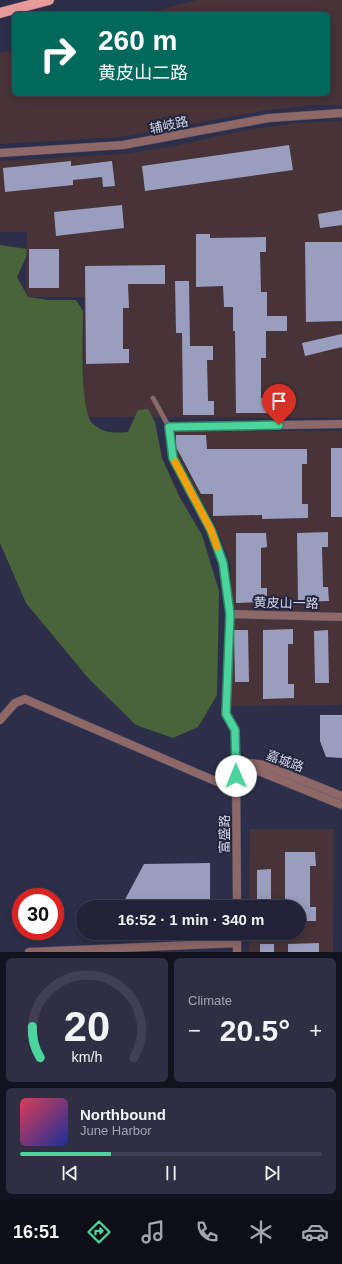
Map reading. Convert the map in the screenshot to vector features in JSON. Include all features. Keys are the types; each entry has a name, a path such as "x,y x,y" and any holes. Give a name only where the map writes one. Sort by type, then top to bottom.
{"main road":[{"path":"0,13 49,0"}],"street":[{"name":"辅岐路","path":"0,153 123,145 270,118 342,113"},
{"path":"169,427 342,424"},
{"name":"黄皮山一路","path":"230,614 342,617"},
{"path":"0,720 15,703 25,699 236,790"},
{"name":"富盛路","path":"236,762 237,900"},
{"name":"嘉城路","path":"236,762 265,765 342,796"},
{"name":"嘉城路","path":"236,762 342,805"},
{"path":"29,952 237,948"}],"lane":[{"path":"153,398 169,427 173,458 211,530 223,563 230,614 226,714 235,730 236,762"}],"shaded area":[{"path":"197,0 342,0 342,105 317,105 268,110 122,137 0,144 0,53 12,50 12,96 330,96 330,12 152,12"},
{"path":"342,121 342,418 83,417 84,297 26,297 27,232 0,232 0,161 124,154 174,146 240,131 295,123"},
{"path":"172,431 342,431 342,705 231,706 231,566 216,526 179,459"},
{"path":"250,829 334,829 333,952 249,952 249,940 306,940 306,900 249,900"}],"green space":[{"path":"0,245 27,249 26,257 17,277 28,297 48,300 76,300 83,311 82,353 84,389 89,417 93,424 102,430 114,433 128,432 138,410 148,409 155,422 162,458 179,496 202,535 219,591 217,695 198,727 173,738 136,725 89,679 26,603 0,543"}],"building":[{"path":"289,145 293,170 145,191 142,166"},
{"path":"71,161 71,166 112,161 115,186 103,187 102,177 73,180 73,185 5,192 3,168"},
{"path":"122,205 124,228 56,236 54,212"},
{"path":"342,210 342,225 320,228 318,214"},
{"path":"196,234 210,234 210,238 266,237 266,252 260,252 261,292 267,292 267,316 287,316 287,331 266,331 266,358 261,358 261,398 267,398 267,413 236,413 235,331 233,331 233,307 224,307 223,286 196,287"},
{"path":"305,242 342,242 342,321 306,322"},
{"path":"29,249 59,249 59,288 29,288"},
{"path":"165,265 165,284 128,284 129,308 123,308 123,349 129,349 129,363 86,364 85,266"},
{"path":"175,281 189,281 190,346 213,346 213,360 207,360 208,401 214,401 214,415 183,415 182,333 176,333"},
{"path":"342,334 342,347 305,356 302,343"},
{"path":"176,435 206,435 207,449 307,449 307,464 302,464 302,504 308,504 308,518 262,519 262,515 213,516 213,494 201,494 176,447"},
{"path":"331,448 342,448 342,517 331,517"},
{"path":"328,532 328,547 322,547 323,587 328,587 329,601 298,602 297,533"},
{"path":"236,533 266,533 267,547 261,548 261,588 267,588 267,602 236,603"},
{"path":"293,629 293,644 288,644 288,684 294,684 294,698 263,699 263,630"},
{"path":"234,630 248,630 249,682 235,682"},
{"path":"328,630 329,683 315,683 314,631"},
{"path":"320,715 342,715 342,758 326,757 320,741"},
{"path":"285,852 315,852 316,866 310,866 310,907 316,907 316,921 306,921 306,900 285,900"},
{"path":"210,863 210,900 125,900 144,864"},
{"path":"271,869 271,900 257,900 257,870"},
{"path":"319,943 319,952 288,952 288,944"},
{"path":"260,944 274,944 274,952 260,952"}],"slow traffic":[{"path":"175,462 211,530 217,547"}],"route":[{"path":"236,776 235,730 226,714 230,614 223,563 211,530 173,458 169,427 279,425"}]}
